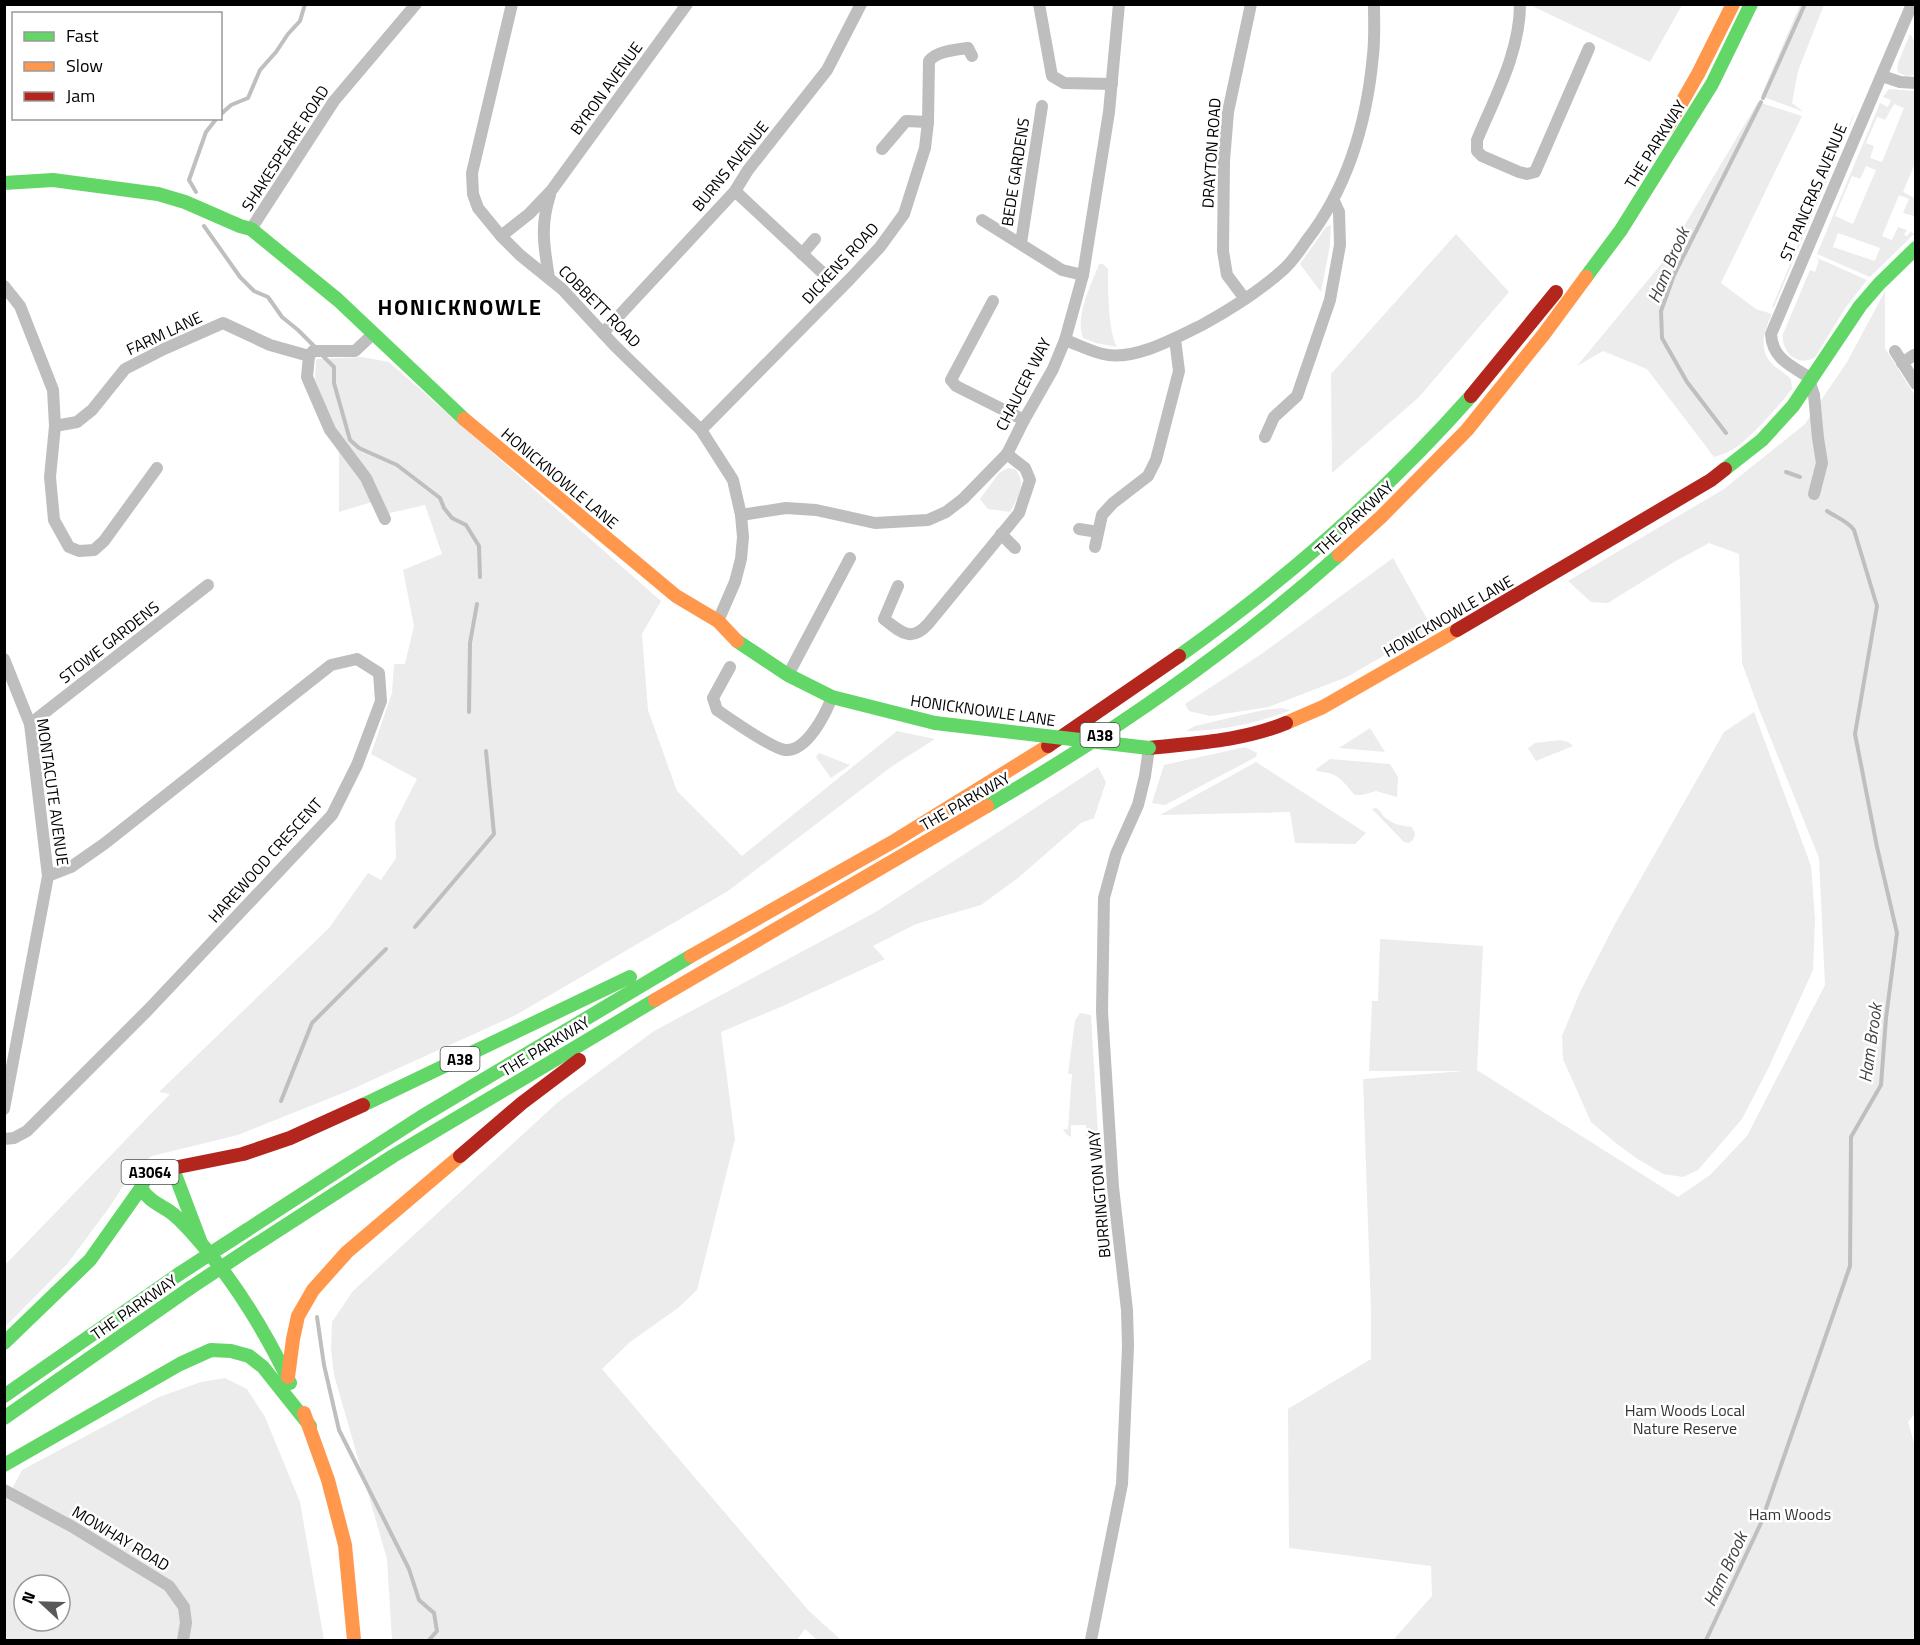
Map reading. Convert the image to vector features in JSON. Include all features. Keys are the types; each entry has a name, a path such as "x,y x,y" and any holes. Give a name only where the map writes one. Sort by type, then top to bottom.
{"main road":[{"name":"THE PARKWAY","path":"1662,136 1698,74 1733,4"},
{"name":"THE PARKWAY","path":"4,1418 190,1288 393,1156 658,998 1039,776 1167,690 1288,600 1381,517 1467,430 1544,334 1621,230 1712,84 1751,4"},
{"name":"HONICKNOWLE LANE","path":"4,183 53,180 158,194 185,202 251,229 323,287 453,409 676,596 718,621 731,636 788,675 832,697 935,723 1149,748 1209,742 1258,732 1323,707 1711,480 1762,440 1793,406 1860,306 1916,248"},
{"name":"THE PARKWAY","path":"4,1396 180,1274 376,1146 487,1077 744,925 893,841 1053,743 1202,641 1274,585 1379,493 1455,415 1564,282"},
{"name":"A38","path":"168,1169 243,1154 290,1138 386,1095 572,1004 744,925"},
{"name":"A38","path":"288,1377 299,1314 311,1293 347,1252 522,1103 658,998"},
{"name":"A3064","path":"160,1168 168,1169 176,1177 201,1243 170,1212 146,1197 141,1188 144,1179 152,1171 160,1168"},
{"path":"4,1343 90,1260 141,1188"},
{"path":"201,1243 230,1280 271,1344 310,1426 328,1480 345,1545 354,1641"},
{"path":"4,1465 180,1364 211,1350 231,1351 249,1356 263,1367 310,1426"}],"street":[{"name":"SHAKESPEARE ROAD","path":"251,229 334,101 416,4"},
{"name":"COBBETT ROAD","path":"512,4 472,173 473,195 478,208 501,236 520,255 562,288 603,333 701,430 733,480 741,515 743,537 740,565 729,598 718,621"},
{"name":"BYRON AVENUE","path":"501,236 529,214 551,191 687,4"},
{"name":"BURNS AVENUE","path":"603,333 735,190 748,170 827,70 861,4"},
{"path":"1039,4 1052,76 1064,84 1112,84"},
{"name":"CHAUCER WAY","path":"741,515 786,508 816,510 874,523 928,520 946,513 963,499 1007,454 1053,369 1065,340 1083,275 1112,84 1119,4"},
{"name":"DRAYTON ROAD","path":"1245,299 1227,274 1223,250 1224,161 1228,112 1251,4"},
{"path":"1065,340 1104,355 1123,355 1139,351 1175,339 1245,299 1286,268 1334,201 1363,123 1373,54 1374,4"},
{"path":"1520,4 1520,26 1511,58 1477,140 1477,151 1482,156 1519,172 1527,174 1535,172 1589,48"},
{"name":"ST PANCRAS AVENUE","path":"1811,381 1777,355 1771,333 1912,4"},
{"name":"DICKENS ROAD","path":"701,430 844,285 887,238 904,214 925,148 928,122 928,61 932,56 938,54 968,48 972,56"},
{"path":"1882,76 1900,82 1916,83"},
{"name":"BEDE GARDENS","path":"1021,243 1042,106"},
{"path":"882,149 906,121 928,122"},
{"path":"735,190 826,276"},
{"name":"BYRON AVENUE","path":"549,278 543,238 545,211 551,191"},
{"path":"1265,437 1274,417 1297,396 1330,300 1340,245 1339,212 1334,201"},
{"name":"BEDE GARDENS","path":"981,220 1062,270 1083,275"},
{"path":"802,254 815,239"},
{"path":"4,286 20,306 53,390 55,426 50,477 54,520 69,547 79,551 94,550 104,541 157,468"},
{"path":"993,301 951,380 956,386 1024,420"},
{"name":"FARM LANE","path":"55,426 77,422 92,410 125,369 223,323 270,345 311,353 355,351 373,334"},
{"path":"1095,547 1102,515 1113,502 1148,476 1156,460 1179,371 1175,339"},
{"path":"1895,351 1916,384"},
{"path":"311,353 307,377 330,430 366,478 385,519"},
{"path":"1902,363 1914,356"},
{"path":"1811,381 1822,463 1814,494"},
{"path":"898,586 884,619 906,634 920,633 1018,513 1030,480 1025,468 1007,454"},
{"path":"1079,529 1098,532"},
{"path":"1001,534 1016,548"},
{"path":"788,675 850,558"},
{"name":"STOWE GARDENS","path":"30,724 208,585"},
{"name":"MONTACUTE AVENUE","path":"4,659 30,724 48,876 4,1109"},
{"name":"HAREWOOD CRESCENT","path":"4,1139 14,1138 27,1131 148,1010 332,815 357,765 381,701 379,673 357,659 331,665 104,844 71,867 48,876"},
{"path":"730,668 713,698 717,710 775,747 786,750 795,747 816,729 832,697"},
{"name":"BURRINGTON WAY","path":"1091,1641 1122,1484 1128,1346 1127,1310 1113,1187 1102,1011 1104,898 1116,854 1138,804 1149,748"},
{"name":"MOWHAY ROAD","path":"4,1490 71,1526 169,1586 184,1607 186,1623 183,1641"}],"green space":[{"path":"1531,4 1682,5 1650,62"},
{"path":"1800,5 1824,5 1798,71 1792,103 1804,112 1761,96"},
{"path":"1910,34 1915,43 1915,75 1906,76 1899,73 1897,69"},
{"path":"1889,89 1915,91 1915,163 1903,192 1915,198 1915,212 1914,216 1903,213 1909,199 1899,195 1882,236 1892,240 1898,227 1907,230 1904,235 1907,236 1911,231 1914,234 1870,277 1817,254 1880,103 1888,107 1891,100 1883,97","holes":["1894,104 1904,108 1882,162 1870,158 1874,146 1866,143 1877,117 1885,120","1866,166 1876,170 1853,224 1835,216 1852,176 1860,179","1838,233 1880,248 1875,261 1833,247"]},
{"path":"1758,102 1802,116 1721,283 1756,309 1772,314 1765,333 1765,352 1772,364 1791,379 1792,389 1747,438 1732,450 1714,457 1647,369 1603,351 1577,366 1662,263"},
{"path":"1854,113 1774,307 1772,307"},
{"path":"1331,225 1330,245 1321,292 1300,264 1326,227"},
{"path":"1456,234 1509,292 1419,397 1332,473 1331,374"},
{"path":"1815,257 1867,280 1846,307 1815,357 1803,361 1788,352 1783,341 1783,334 1810,270 1815,272 1819,260"},
{"path":"1099,264 1103,264 1108,269 1110,320 1117,347 1083,338 1081,329 1082,310"},
{"name":"Ham Woods Local Nature Reserve","path":"1885,291 1885,348 1916,397 1916,1412 1908,1422 1916,1450 1915,1640 1393,1640 1432,1596 1431,1566 1289,1548 1288,1409 1371,1359 1363,1079 1464,1071 1369,1071 1372,1001 1378,1001 1380,939 1483,946 1477,1070 1678,1197 1710,1175 1747,1136 1825,985 1819,858 1742,663 1739,554 1709,543 1608,603 1591,602 1568,581 1724,489 1805,424 1847,362"},
{"path":"362,357 389,362 661,601 642,634 648,710 677,791 742,856 897,731 935,739 891,767 728,891 516,1015 348,1091 238,1135 152,1156 134,1169 111,1205 68,1263 5,1327 5,1265 170,1094 159,1092 329,928 368,873 381,880 396,858 395,822 417,779 371,754 392,693 394,664 405,664 414,626 403,570 442,554 425,505 377,516 372,502 339,512 339,454 332,426 315,379 316,359"},
{"path":"1008,468 1015,469 1019,474 1021,485 1016,501 1010,512 988,509 980,499 999,473"},
{"path":"1393,558 1432,628 1347,677 1269,707 1210,716 1189,711 1185,704 1260,655"},
{"path":"1281,708 1291,710 1240,725 1213,730 1186,731 1195,726"},
{"path":"1754,712 1811,866 1815,919 1813,970 1768,1069 1742,1119 1698,1170 1683,1177 1663,1174 1636,1158 1591,1122 1563,1059 1562,1036 1580,992 1615,924 1724,732"},
{"path":"1370,728 1385,752 1339,748"},
{"path":"1560,740 1573,746 1536,761 1528,748 1535,743"},
{"path":"1245,747 1257,753 1256,757 1165,805 1152,803 1164,765"},
{"path":"819,753 850,765 831,778 816,757"},
{"path":"1330,759 1390,764 1398,777 1397,797 1376,791 1355,795 1337,777 1315,770"},
{"path":"1256,762 1366,833 1355,844 1295,843 1290,812 1160,815"},
{"path":"1098,767 1106,782 1094,818 1081,823 1018,878 981,905 916,924 873,946 885,959 721,1032 735,1139 697,1290 678,1308 630,1342 602,1369 809,1611 841,1640 817,1640 805,1629 797,1640 392,1640 387,1559 334,1375 331,1349 332,1322 353,1291 558,1102 654,1031 874,913"},
{"path":"1376,808 1393,823 1412,827 1415,834 1413,840 1409,843 1404,842 1372,809"},
{"path":"1080,1013 1091,1015 1098,1135 1094,1138 1086,1138 1086,1125 1071,1125 1071,1137 1063,1129 1068,1129 1072,1074 1068,1074 1075,1021"},
{"path":"225,1378 247,1389 265,1417 300,1502 324,1640 5,1640 5,1498 22,1470 159,1397 201,1382"}],"waterway":[{"path":"222,113 231,105 248,98 260,70 300,21 305,4"},
{"name":"Ham Brook","path":"1763,98 1805,4"},
{"name":"Ham Brook","path":"1726,433 1687,382 1662,338 1661,311 1674,275 1761,102"},
{"path":"196,192 189,180 206,132 215,120"},
{"path":"204,226 240,277 254,291 268,297 282,317 315,347"},
{"path":"322,355 334,367 334,383 350,440 359,448 397,465 440,498 452,518 466,525 479,546 480,577"},
{"path":"1786,472 1800,477"},
{"name":"Ham Brook","path":"1706,1640 1761,1523 1850,1266 1851,1137 1881,1085 1886,1018 1897,933 1877,847 1855,734 1877,606 1854,530 1827,511"},
{"path":"469,712 470,643 477,604"},
{"path":"415,927 494,834 486,751"},
{"path":"281,1101 312,1023 386,949"},
{"path":"317,1317 324,1365 339,1430 409,1569 419,1600 434,1613 437,1631 429,1640"}],"traffic: fast":[{"path":"1586,277 1621,230 1712,84 1751,4"},
{"path":"4,183 53,180 158,194 185,202 251,229 338,300 464,419"},
{"path":"1725,469 1762,440 1793,406 1860,306 1916,248"},
{"path":"1179,656 1258,597 1332,534 1404,467 1471,396"},
{"path":"987,806 1079,750 1169,689 1256,624 1339,555"},
{"path":"737,641 788,675 832,697 935,723"},
{"path":"935,723 1149,748"},
{"path":"247,1230 421,1117 691,956"},
{"path":"363,1105 630,977"},
{"path":"252,1247 393,1156 655,1000"},
{"path":"201,1243 176,1177 168,1169 151,1173 141,1188 150,1199 181,1221 221,1268 258,1324 290,1383"},
{"path":"4,1343 90,1260 141,1188"},
{"path":"179,1274 247,1230"},
{"path":"190,1288 252,1247"},
{"path":"4,1396 179,1274"},
{"path":"4,1418 190,1288"},
{"path":"4,1465 180,1364 211,1350 231,1351 249,1356 263,1367 310,1426"}],"traffic: slow":[{"path":"1667,128 1698,74 1733,4"},
{"path":"1339,555 1381,517 1467,430 1544,334 1586,277"},
{"path":"464,419 676,596 718,621 737,641"},
{"path":"1286,723 1323,707 1457,630"},
{"path":"691,956 896,840 1048,746"},
{"path":"655,1000 987,806"},
{"path":"288,1377 298,1316 313,1290 347,1252 460,1156"},
{"path":"304,1413 328,1480 345,1545 354,1640"}],"traffic: jam":[{"path":"1471,396 1556,292"},
{"path":"1457,630 1711,480 1725,469"},
{"path":"1048,746 1179,656"},
{"path":"1149,748 1236,738 1286,723"},
{"path":"460,1156 522,1103 579,1060"},
{"path":"168,1169 243,1154 290,1138 363,1105"}],"district":[{"name":"HONICKNOWLE","path":"460,307"}],"park label":[{"name":"Ham Woods","path":"1790,1514"}]}
